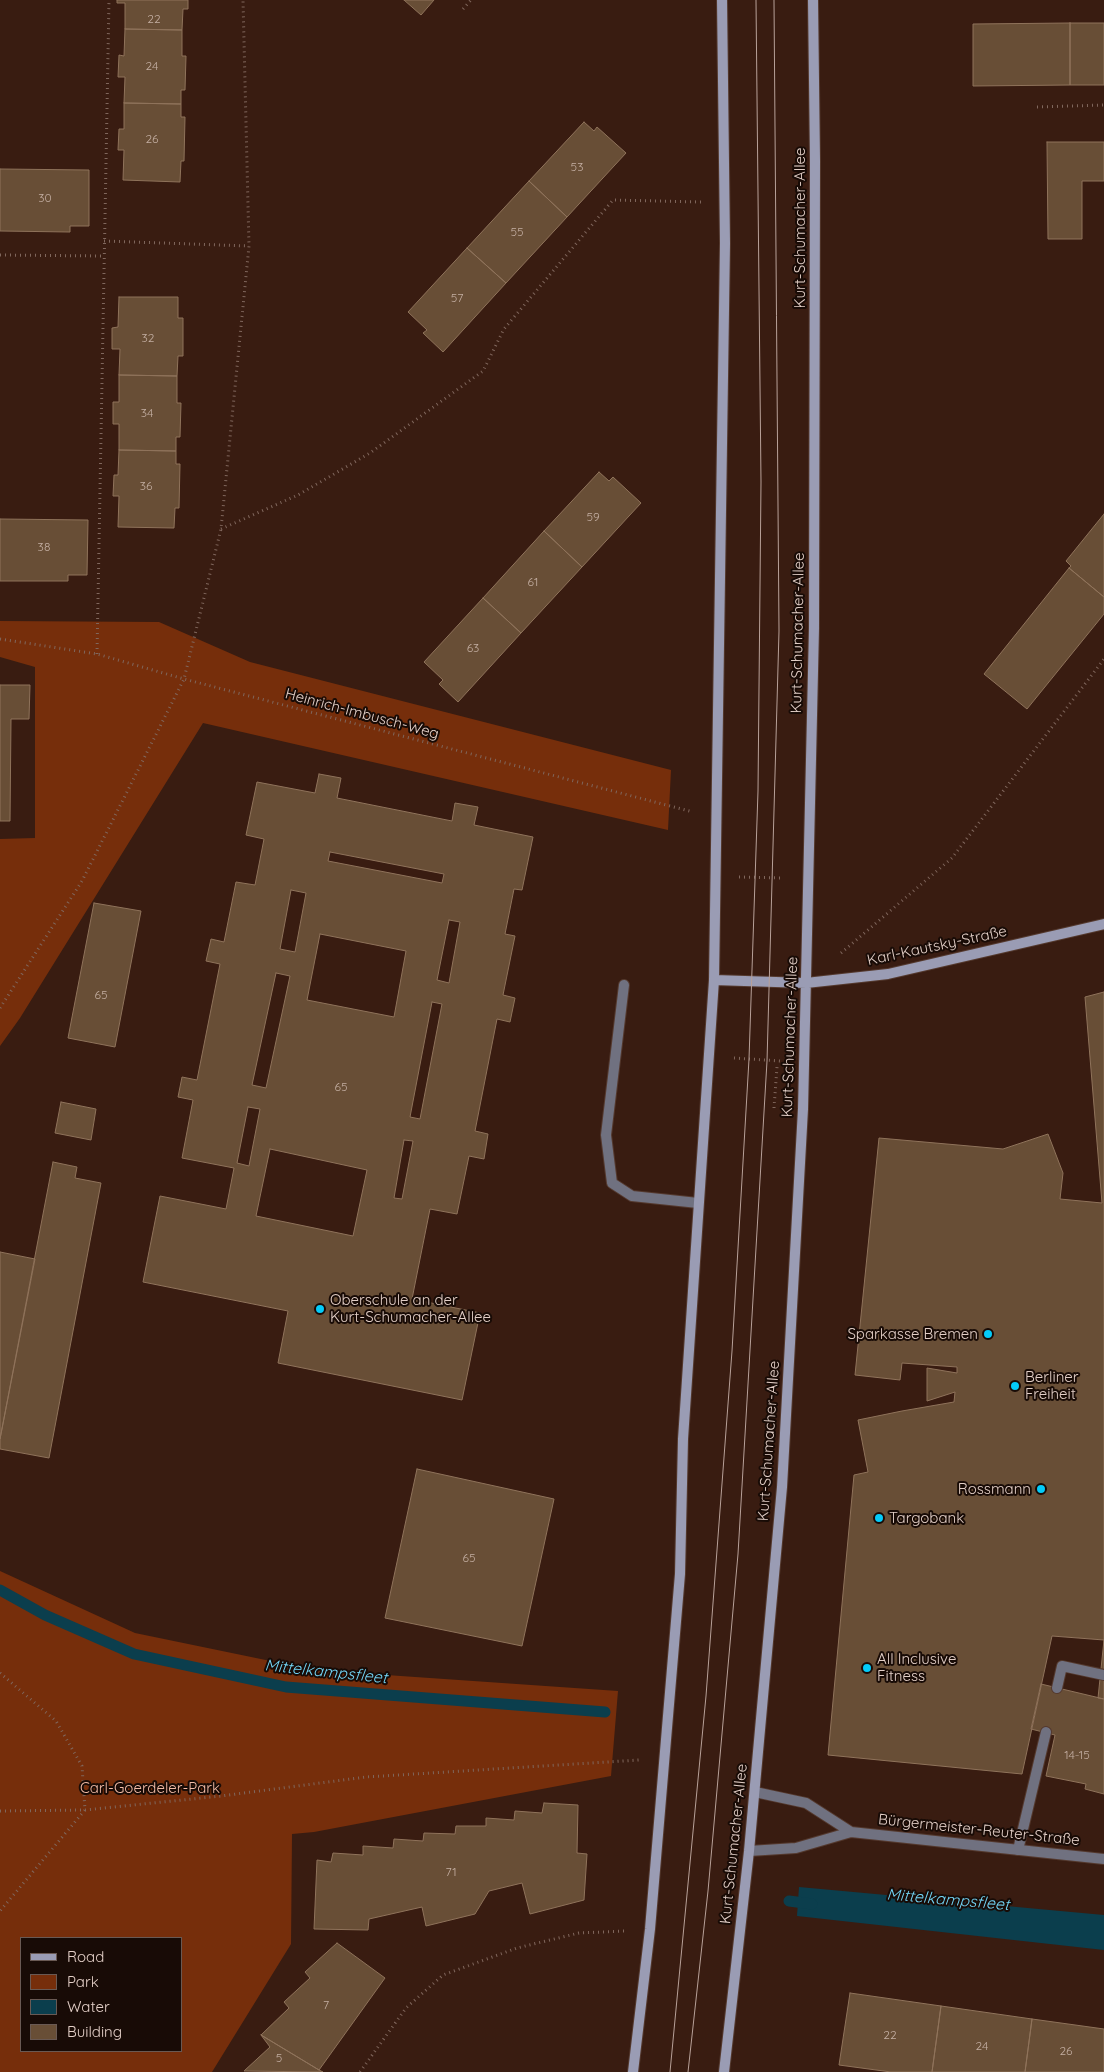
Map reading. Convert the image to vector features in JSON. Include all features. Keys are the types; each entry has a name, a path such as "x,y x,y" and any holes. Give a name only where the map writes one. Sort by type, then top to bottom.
{"street":[{"path":"633,2072 650,1929 680,1574 683,1439 714,980 718,818 724,202 722,0"},
{"name":"Kurt-Schumacher-Allee","path":"724,2072 755,1792 782,1487 805,1063 814,628 815,162 813,0"},
{"name":"Karl-Kautsky-Straße","path":"714,980 806,983 888,974 1104,924"},
{"path":"624,986 606,1135 612,1183 632,1196 698,1203"},
{"path":"1057,1688 1062,1666 1104,1674"},
{"path":"1018,1850 1046,1732"},
{"name":"Bürgermeister-Reuter-Straße","path":"755,1792 806,1803 851,1832"},
{"name":"Bürgermeister-Reuter-Straße","path":"749,1851 796,1848 851,1832 1104,1859"}],"path":[{"path":"97,654 109,0"},
{"path":"0,1008 82,881 184,679 220,529 249,246 244,0"},
{"path":"464,10 471,0"},
{"path":"1037,107 1104,105"},
{"path":"220,529 298,495 370,453 482,371 504,328 613,200 724,202"},
{"path":"104,241 249,246"},
{"path":"0,255 104,256"},
{"name":"Heinrich-Imbusch-Weg","path":"0,639 97,654 184,679 718,818"},
{"path":"806,983 952,858 1104,658"},
{"path":"716,876 808,879"},
{"path":"708,1056 805,1063"},
{"path":"774,1108 777,1061"},
{"path":"0,1673 56,1721 82,1766 85,1810 0,1911"},
{"path":"0,1811 85,1810 220,1796 366,1776 665,1758"},
{"path":"360,2072 406,2008 444,1975 516,1948 579,1933 650,1929"}],"green space":[{"path":"0,621 159,622 250,662 671,770 668,830 203,723 20,1018 0,1046 0,839 35,838 35,667 0,657"},
{"name":"Carl-Goerdeler-Park","path":"0,1571 135,1633 314,1670 618,1691 611,1776 314,1832 292,1834 291,1944 212,2072 0,2072"}],"water":[{"path":"799,1887 1104,1915 1104,1950 797,1916"}],"building":[{"path":"117,0 188,0 188,9 183,9 182,30 125,29 125,3 117,3"},
{"path":"404,0 434,0 421,15"},
{"path":"1070,23 1104,23 1104,85 1070,85"},
{"path":"1070,23 1070,85 973,86 973,24"},
{"path":"125,29 182,30 182,56 186,56 185,90 181,90 181,104 124,103 125,77 118,77 119,55 124,56"},
{"path":"124,103 181,104 181,117 185,117 184,161 181,161 180,182 123,180 124,150 118,150 119,129 124,129"},
{"path":"584,122 594,131 597,127 626,153 567,217 529,181"},
{"path":"1047,142 1104,142 1104,181 1082,181 1082,239 1048,239"},
{"path":"0,169 89,170 89,226 70,226 70,232 0,231"},
{"path":"529,181 567,217 506,283 467,248"},
{"path":"467,248 506,283 443,352 423,333 427,330 408,312"},
{"path":"119,297 178,297 178,318 183,318 183,356 178,356 177,376 119,375 120,349 112,349 112,328 118,327"},
{"path":"119,375 177,376 177,403 181,403 180,437 176,437 176,451 119,450 119,424 113,424 113,402 119,402"},
{"path":"119,450 176,451 176,464 180,464 179,508 175,508 174,528 118,527 119,496 113,496 114,475 118,475"},
{"path":"599,472 609,481 613,477 641,503 582,567 544,531"},
{"path":"1104,514 1104,597 1069,568 1071,566 1066,561"},
{"path":"0,519 88,520 87,575 68,575 68,581 0,581"},
{"path":"544,531 582,567 521,633 483,598"},
{"path":"1069,568 1104,597 1104,614 1027,709 984,674"},
{"path":"483,598 521,633 458,702 439,684 443,680 424,662"},
{"path":"0,685 30,685 29,719 11,719 10,821 0,821"},
{"path":"319,774 341,778 337,798 452,821 455,803 478,807 474,825 533,837 522,890 514,889 505,934 515,936 503,995 515,998 510,1022 497,1019 475,1131 488,1134 484,1159 469,1156 457,1214 430,1209 412,1299 480,1313 462,1400 278,1363 288,1311 143,1282 160,1196 226,1209 234,1168 182,1158 193,1100 178,1097 182,1077 197,1080 220,964 206,961 211,939 224,942 236,882 255,885 264,839 246,835 257,782 315,793","holes":["330,852 444,874 442,883 328,861","291,890 306,893 295,952 280,949","449,920 460,922 449,983 437,980","320,934 406,951 394,1017 307,1000","276,973 290,976 266,1088 252,1085","432,1002 442,1004 420,1119 410,1117","248,1107 260,1109 249,1166 237,1163","404,1140 413,1141 402,1199 394,1198","270,1149 367,1170 353,1236 256,1216"]},
{"path":"94,903 141,911 115,1047 68,1038"},
{"name":"Berliner Freiheit","path":"1104,992 1104,1640 1052,1636 1022,1774 828,1755 854,1475 868,1472 858,1420 954,1402 955,1392 927,1401 927,1368 957,1373 957,1367 902,1363 900,1380 855,1375 879,1138 1003,1149 1048,1134 1063,1173 1060,1199 1102,1203 1085,997"},
{"path":"61,1102 96,1109 91,1140 55,1133"},
{"path":"53,1162 77,1167 75,1178 101,1183 49,1458 0,1449 0,1439"},
{"path":"0,1252 35,1259 0,1439"},
{"path":"417,1469 554,1499 522,1646 385,1618"},
{"path":"1104,1640 1104,1699 1098,1698"},
{"path":"1041,1684 1104,1699 1104,1794 1085,1789 1086,1784 1046,1776 1055,1735 1031,1729"},
{"path":"544,1803 578,1805 577,1853 587,1854 584,1900 530,1914 522,1883 489,1891 475,1914 426,1926 422,1907 369,1919 368,1930 314,1929 317,1860 331,1862 333,1853 363,1855 363,1846 393,1848 394,1839 423,1841 424,1833 455,1834 456,1826 486,1826 486,1818 514,1820 515,1811 542,1813"},
{"path":"337,1943 385,1978 319,2070 261,2035 289,2008 284,2002 310,1978 305,1972"},
{"path":"850,1993 941,2006 932,2072 891,2072 839,2065"},
{"path":"941,2006 1032,2019 1025,2072 932,2072"},
{"path":"1032,2019 1104,2029 1104,2072 1025,2072"},
{"path":"261,2035 323,2072 244,2071 270,2047"}],"waterway":[{"name":"Mittelkampsfleet","path":"0,1590 45,1615 134,1654 286,1687 605,1712"},
{"name":"Mittelkampsfleet","path":"789,1901 812,1904"}],"tram line":[{"path":"670,2072 706,1696 732,1351 749,1059 758,791 761,482 756,0"},
{"path":"688,2072 708,1891 738,1554 767,1061 779,631 774,0"}],"place":[{"name":"Oberschule an der Kurt-Schumacher-Allee","path":"320,1309"},
{"name":"Sparkasse Bremen","path":"988,1334"},
{"name":"Berliner Freiheit","path":"1015,1386"},
{"name":"Rossmann","path":"1041,1489"},
{"name":"Targobank","path":"879,1518"},
{"name":"All Inclusive Fitness","path":"867,1668"}]}
